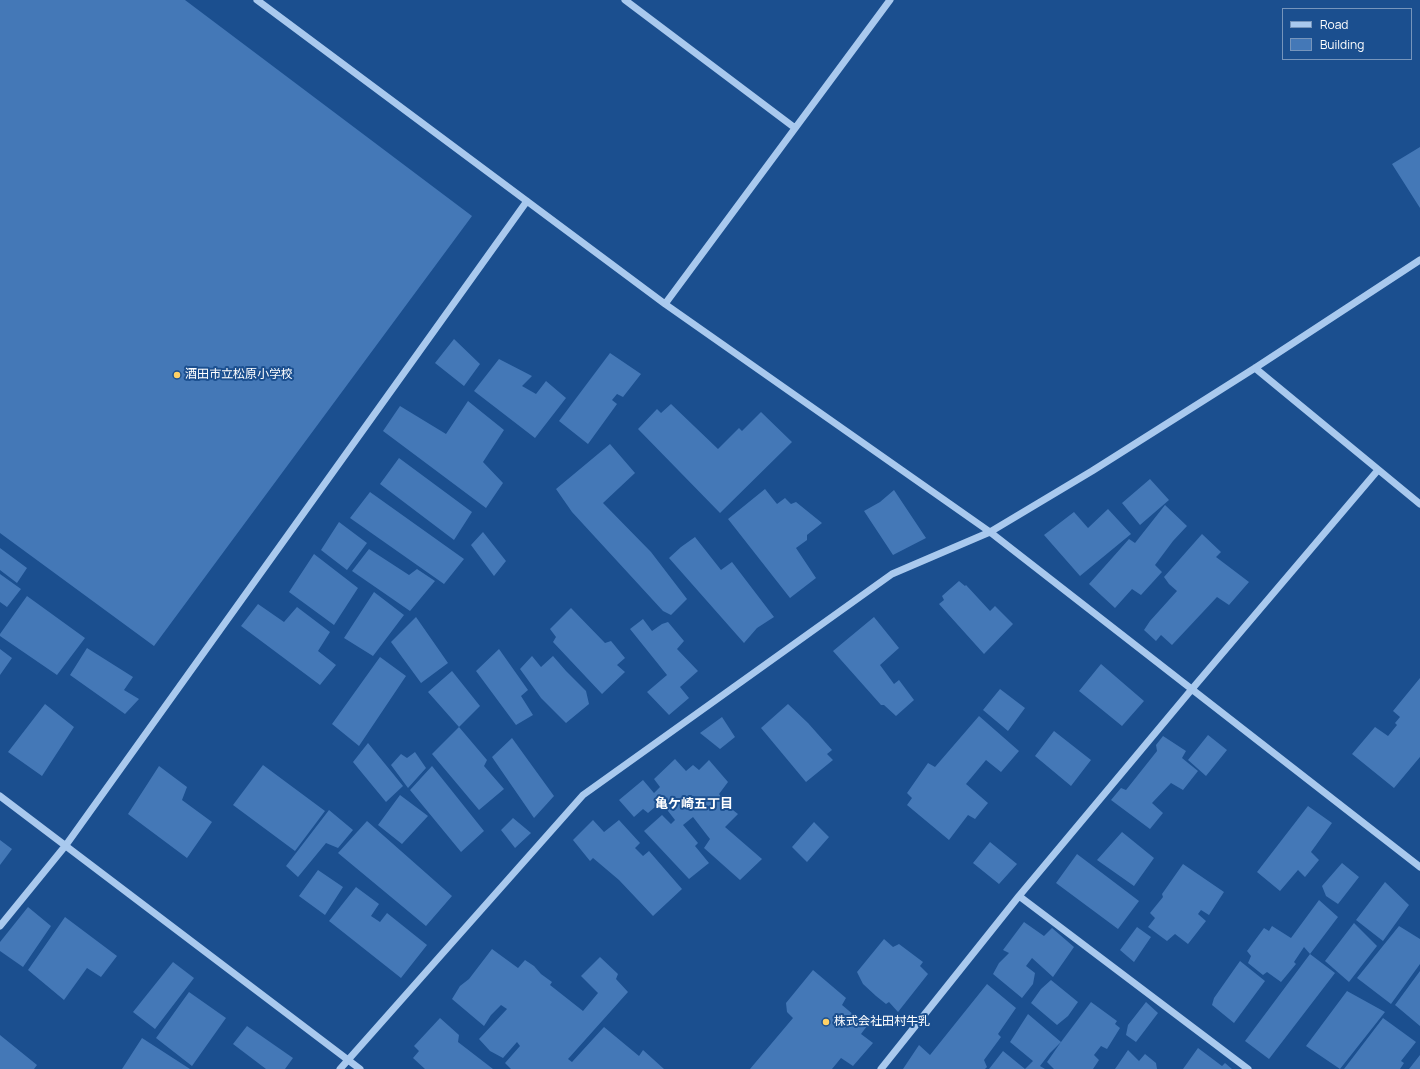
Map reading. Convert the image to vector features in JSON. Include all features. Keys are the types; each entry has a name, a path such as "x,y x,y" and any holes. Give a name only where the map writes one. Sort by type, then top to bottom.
{"street":[{"path":"257,0 666,304 990,532 1420,867"},
{"path":"625,0 795,128"},
{"path":"666,304 890,0"},
{"path":"0,926 66,845 527,201"},
{"path":"340,1069 583,795 892,574 990,532 1092,471 1255,368 1420,260"},
{"path":"1255,368 1420,504"},
{"path":"881,1069 1019,896 1378,470"},
{"path":"0,796 360,1069"},
{"path":"1019,896 1248,1069"}],"building":[{"name":"酒田市立松原小学校","path":"0,0 185,0 472,216 154,646 0,533"},
{"path":"1420,147 1420,208 1392,164"},
{"path":"454,339 480,364 464,386 435,363"},
{"path":"610,353 641,374 623,397 617,394 612,400 617,404 588,444 559,421"},
{"path":"499,359 532,376 522,386 536,394 546,381 566,398 535,438 474,391"},
{"path":"468,401 504,430 483,462 503,483 486,508 383,431 400,406 446,434"},
{"path":"671,404 718,449 739,428 742,431 761,412 792,442 720,513 638,429 657,409 661,413"},
{"path":"610,444 635,473 603,503 651,552 687,599 671,615 663,611 572,512 556,489"},
{"path":"399,458 472,512 454,540 380,484"},
{"path":"1150,479 1169,500 1140,525 1122,503"},
{"path":"765,489 777,504 785,498 791,504 796,502 822,523 807,535 807,540 796,548 816,578 790,598 728,519"},
{"path":"894,490 926,538 893,555 864,511 880,502"},
{"path":"370,492 464,559 444,584 350,518"},
{"path":"1165,505 1187,526 1173,541 1155,565 1162,572 1141,595 1132,589 1115,608 1089,584 1129,539 1135,543"},
{"path":"1108,509 1131,534 1080,576 1044,535 1074,512 1088,528"},
{"path":"339,522 367,543 347,570 321,550"},
{"path":"483,532 506,561 494,576 471,545"},
{"path":"1202,534 1221,552 1216,557 1249,582 1229,605 1217,597 1172,645 1161,635 1156,641 1144,630 1150,621 1177,591 1164,577"},
{"path":"695,537 721,570 732,562 774,617 757,628 744,643 669,558"},
{"path":"0,548 27,568 17,583 0,570"},
{"path":"369,549 409,575 417,569 435,581 410,611 352,571"},
{"path":"314,554 358,588 334,625 289,592"},
{"path":"0,574 21,589 7,607 0,602"},
{"path":"959,581 965,586 966,585 990,611 995,606 1013,624 984,654 939,604 944,600 942,596"},
{"path":"374,592 404,615 373,656 344,638"},
{"path":"27,596 85,638 57,675 0,636"},
{"path":"258,604 284,622 297,607 330,632 318,651 336,665 320,685 241,626"},
{"path":"571,608 605,643 611,641 625,658 617,665 625,672 602,694 553,642 556,637 550,629"},
{"path":"416,617 448,663 421,683 391,642"},
{"path":"874,617 899,648 880,665 894,684 899,680 914,700 896,716 884,705 881,705 833,651"},
{"path":"643,619 652,631 668,622 684,641 677,649 698,671 680,687 689,698 669,715 647,692 667,675 630,629"},
{"path":"87,648 133,677 124,690 139,699 125,714 70,675"},
{"path":"0,649 12,658 0,675"},
{"path":"499,649 528,690 521,696 533,715 516,725 476,671"},
{"path":"532,656 541,667 553,656 586,691 589,704 566,723 541,698 520,669"},
{"path":"380,657 406,676 359,746 332,724"},
{"path":"1101,664 1144,701 1122,726 1079,691"},
{"path":"452,671 480,706 459,727 428,692"},
{"path":"1420,678 1420,757 1394,788 1352,754 1375,727 1388,736 1397,725 1395,723 1400,717 1393,711"},
{"path":"1000,689 1025,708 1008,731 983,710"},
{"path":"45,704 74,727 42,776 8,752"},
{"path":"788,704 808,723 832,750 827,754 833,760 806,782 761,728"},
{"path":"979,716 1019,751 1001,772 986,760 966,784 988,803 975,819 968,815 949,840 907,805 912,798 907,793 928,763 935,767"},
{"path":"722,717 735,737 720,749 700,733"},
{"path":"459,727 487,760 484,766 504,789 479,810 432,754"},
{"path":"1054,731 1091,760 1071,786 1035,756"},
{"path":"1208,735 1227,750 1206,776 1188,760"},
{"path":"1163,736 1186,751 1182,758 1198,771 1183,790 1171,783 1152,803 1163,813 1150,829 1111,800 1121,788 1126,790 1157,751 1156,745"},
{"path":"512,738 554,796 534,818 492,757"},
{"path":"368,743 403,786 386,802 353,762"},
{"path":"415,752 426,768 408,788 391,765 401,754 407,758"},
{"path":"675,759 686,771 693,765 699,770 709,760 728,782 719,794 729,807 738,814 725,827 762,859 740,880 704,848 710,839 693,817 683,825 698,843 695,846 709,863 689,879 644,831 662,815 671,824 675,820 661,802 648,813 643,809 634,817 619,800 643,780 654,793 660,787 654,779"},
{"path":"263,765 325,811 295,851 233,805"},
{"path":"159,766 187,787 182,800 212,822 187,858 128,814"},
{"path":"432,766 484,831 461,852 410,790"},
{"path":"400,795 428,816 402,844 378,825"},
{"path":"1308,806 1332,823 1311,852 1319,860 1305,877 1298,870 1280,891 1257,872"},
{"path":"329,810 353,830 338,848 326,843 298,877 286,866"},
{"path":"513,818 531,833 515,848 501,830"},
{"path":"593,820 604,832 619,820 640,843 635,848 643,856 649,851 682,889 653,916 619,880 593,858 590,861 573,840"},
{"path":"367,821 452,896 426,926 338,853"},
{"path":"814,822 829,837 807,862 792,847"},
{"path":"1122,832 1154,858 1134,886 1097,860"},
{"path":"0,840 12,849 0,865"},
{"path":"990,842 1017,864 999,884 973,863"},
{"path":"1077,854 1139,901 1118,929 1056,883"},
{"path":"1342,863 1359,877 1338,904 1326,896 1322,886"},
{"path":"1183,864 1224,892 1209,915 1201,910 1198,914 1206,921 1188,944 1175,934 1167,941 1148,927 1155,918 1150,913 1163,897 1162,894"},
{"path":"318,870 343,887 325,915 299,896"},
{"path":"1385,882 1409,905 1383,941 1356,920"},
{"path":"356,887 379,904 371,916 380,922 387,913 427,945 401,978 329,921"},
{"path":"1319,900 1338,917 1310,954 1304,947 1294,962 1296,964 1281,982 1267,972 1263,975 1248,963 1251,956 1247,951 1264,928 1269,931 1272,926 1291,938"},
{"path":"28,907 51,926 23,967 0,951 0,942"},
{"path":"65,917 117,956 101,977 87,968 64,1000 28,970"},
{"path":"1024,922 1044,936 1052,928 1074,947 1053,977 1032,958 1026,966 1035,973 1033,984 1022,998 993,974 999,963 1009,953 1003,950"},
{"path":"1354,923 1377,946 1349,982 1325,961"},
{"path":"1399,926 1420,939 1420,964 1391,1004 1357,978"},
{"path":"1137,927 1151,937 1134,962 1120,950"},
{"path":"884,939 893,947 899,944 923,962 920,966 928,974 898,1012 889,1002 886,1004 863,984 857,972"},
{"path":"492,949 518,968 525,960 534,966 541,974 552,982 550,985 583,1011 598,993 581,976 600,957 618,974 616,979 628,992 568,1059 572,1062 604,1027 639,1056 643,1050 664,1069 511,1069 505,1063 520,1046 517,1042 503,1058 490,1051 479,1039 507,1009 501,1005 491,1015 484,1026 452,999 460,986 469,979"},
{"path":"1310,954 1335,973 1269,1059 1245,1041"},
{"path":"1240,961 1265,981 1234,1023 1212,1005 1214,998"},
{"path":"173,962 194,978 155,1029 133,1012"},
{"name":"株式会社田村牛乳","path":"813,970 846,998 842,1005 867,1026 861,1034 873,1043 853,1066 841,1058 832,1069 750,1069 793,1018 787,1012 786,1003"},
{"path":"1420,971 1420,1026 1395,1005"},
{"path":"1051,980 1078,1002 1068,1016 1057,1025 1031,1003 1041,989"},
{"path":"987,984 1016,1008 998,1034 1001,1037 984,1060 987,1067 985,1069 903,1069 919,1045 930,1055"},
{"path":"1347,991 1385,1012 1340,1069 1306,1046"},
{"path":"189,992 226,1018 192,1066 156,1038"},
{"path":"1091,1002 1117,1021 1115,1024 1120,1028 1107,1049 1101,1046 1094,1055 1099,1060 1093,1069 1054,1069 1047,1062"},
{"path":"1146,1002 1158,1013 1136,1042 1126,1035 1128,1025"},
{"path":"1028,1014 1061,1042 1040,1066 1045,1069 1025,1069 1033,1061 1010,1042"},
{"path":"440,1018 459,1035 458,1042 493,1069 425,1069 413,1058 419,1051 414,1046"},
{"path":"1383,1018 1416,1042 1401,1061 1404,1063 1400,1069 1344,1069"},
{"path":"247,1026 293,1058 285,1069 266,1069 233,1044"},
{"path":"0,1035 37,1065 34,1069 0,1069"},
{"path":"142,1038 190,1069 122,1069"},
{"path":"1198,1048 1222,1066 1225,1063 1232,1069 1183,1069"},
{"path":"1128,1050 1139,1061 1145,1054 1156,1063 1157,1069 1115,1069"},
{"path":"1003,1051 1025,1069 989,1069"},
{"path":"1420,1055 1420,1069 1409,1069"}],"place":[{"name":"酒田市立松原小学校","path":"177,375"},
{"name":"株式会社田村牛乳","path":"826,1022"}],"district":[{"name":"亀ケ崎五丁目","path":"694,804"}]}
